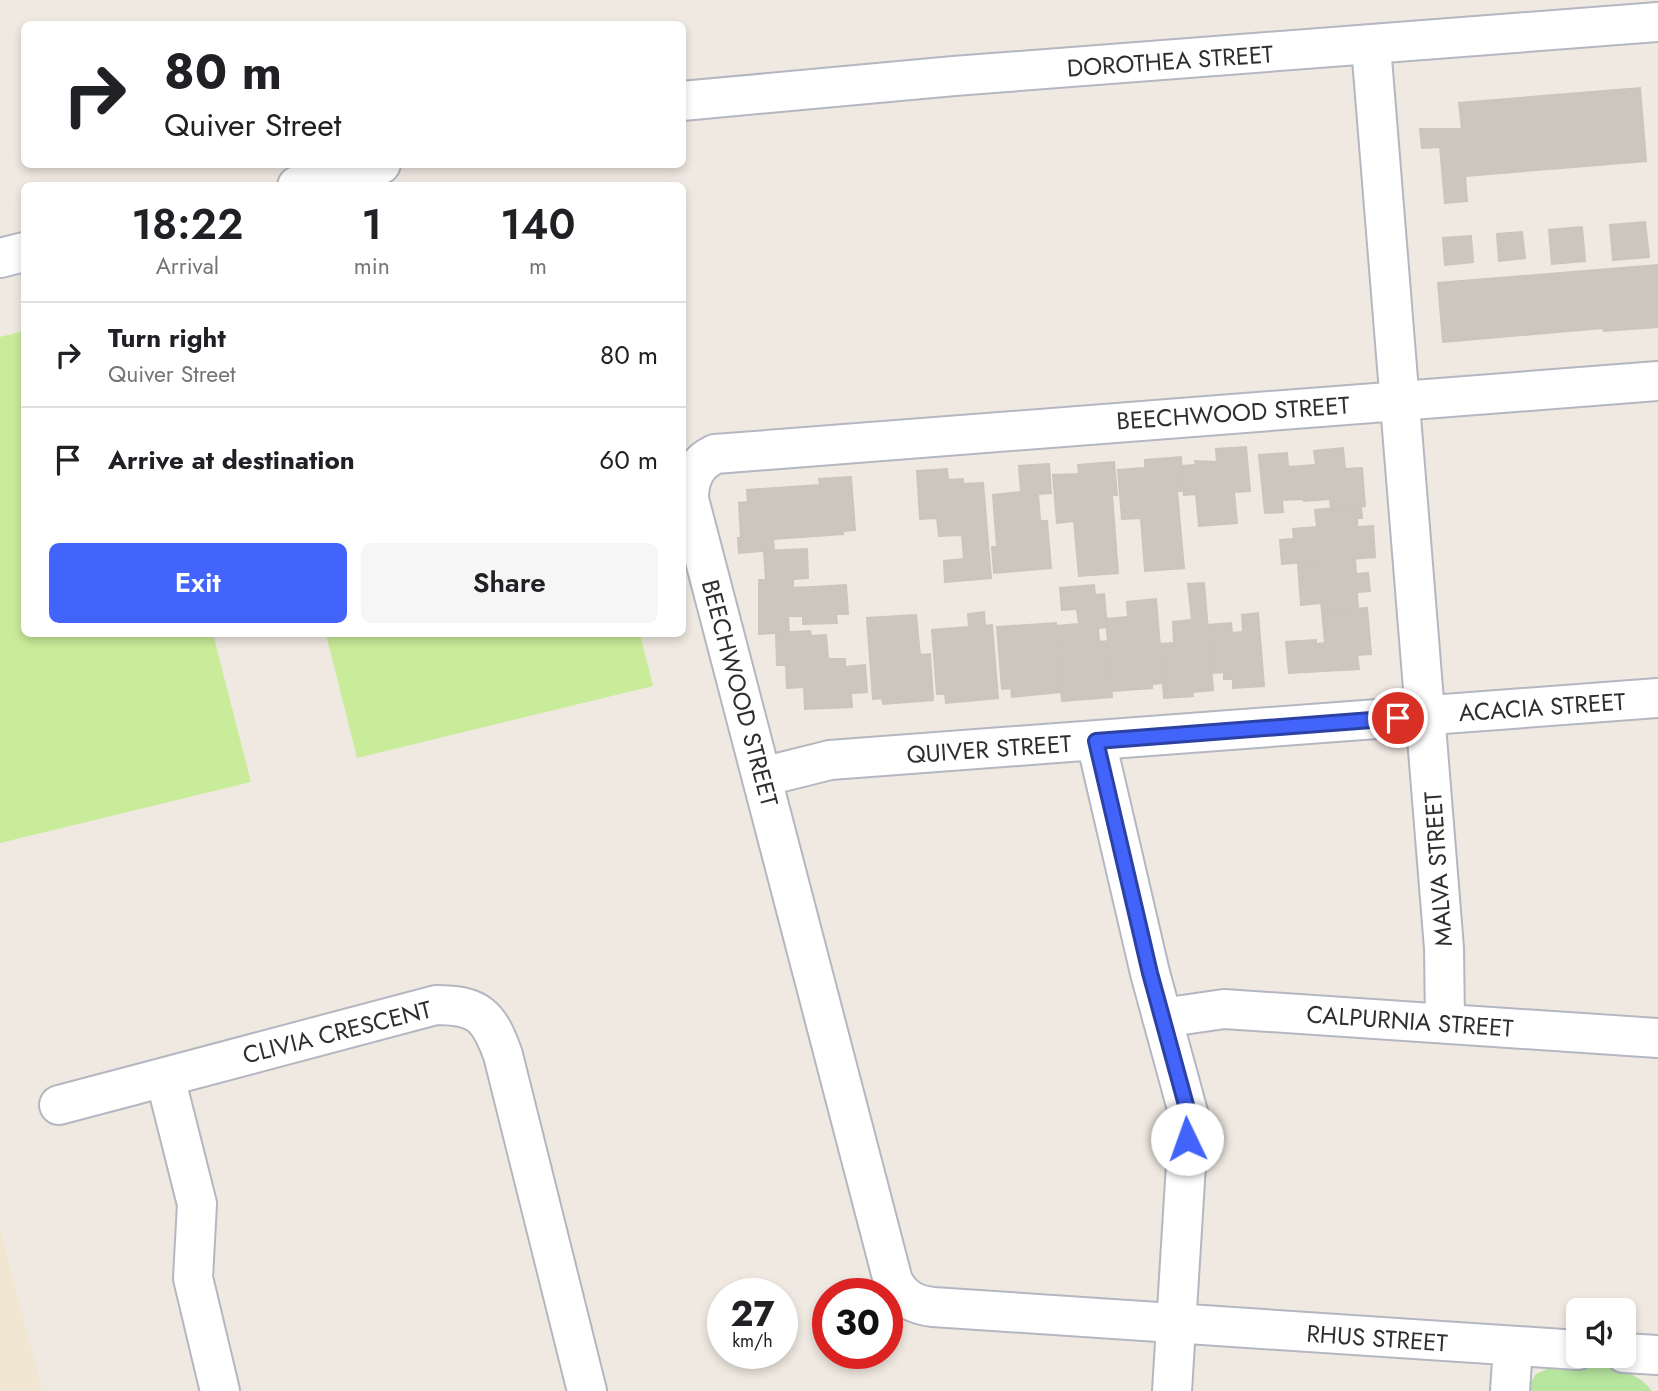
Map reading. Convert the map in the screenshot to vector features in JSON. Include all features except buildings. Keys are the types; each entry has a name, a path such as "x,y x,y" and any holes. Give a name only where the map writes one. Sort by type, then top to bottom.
{"street":[{"name":"DOROTHEA STREET","path":"686,101 954,76 1658,22"},
{"name":"MALVA STREET","path":"1371,46 1377,89 1444,948 1445,1023"},
{"path":"312,182 366,168"},
{"path":"0,258 21,253"},
{"name":"BEECHWOOD STREET","path":"1176,1325 922,1306 912,1303 897,1289 689,499 689,485 694,472 707,458 715,454 1658,381"},
{"name":"ACACIA STREET","path":"1426,716 1658,698"},
{"name":"QUIVER STREET","path":"762,777 830,760 1426,716"},
{"path":"1096,741 1162,1018 1189,1116 1172,1391"},
{"name":"CLIVIA CRESCENT","path":"59,1105 436,1005 458,1005 477,1013 494,1028 503,1055 587,1391"},
{"name":"CALPURNIA STREET","path":"1162,1018 1224,1009 1658,1038"},
{"path":"165,1077 197,1204 193,1278 220,1391"},
{"name":"RHUS STREET","path":"1176,1325 1566,1349"},
{"path":"1510,1391 1513,1346"},
{"path":"1636,1354 1658,1355"}],"shaded area":[{"path":"0,1227 42,1391 0,1391"}],"green space":[{"path":"21,332 21,637 214,637 251,782 0,843 0,337"},
{"path":"327,637 641,637 653,686 357,758"},
{"path":"1556,1365 1566,1365 1566,1368 1608,1368 1632,1375 1643,1381 1652,1391 1526,1391 1536,1374"}],"route":[{"path":"1187,1139 1189,1116 1150,973 1096,741 1398,718"}]}
